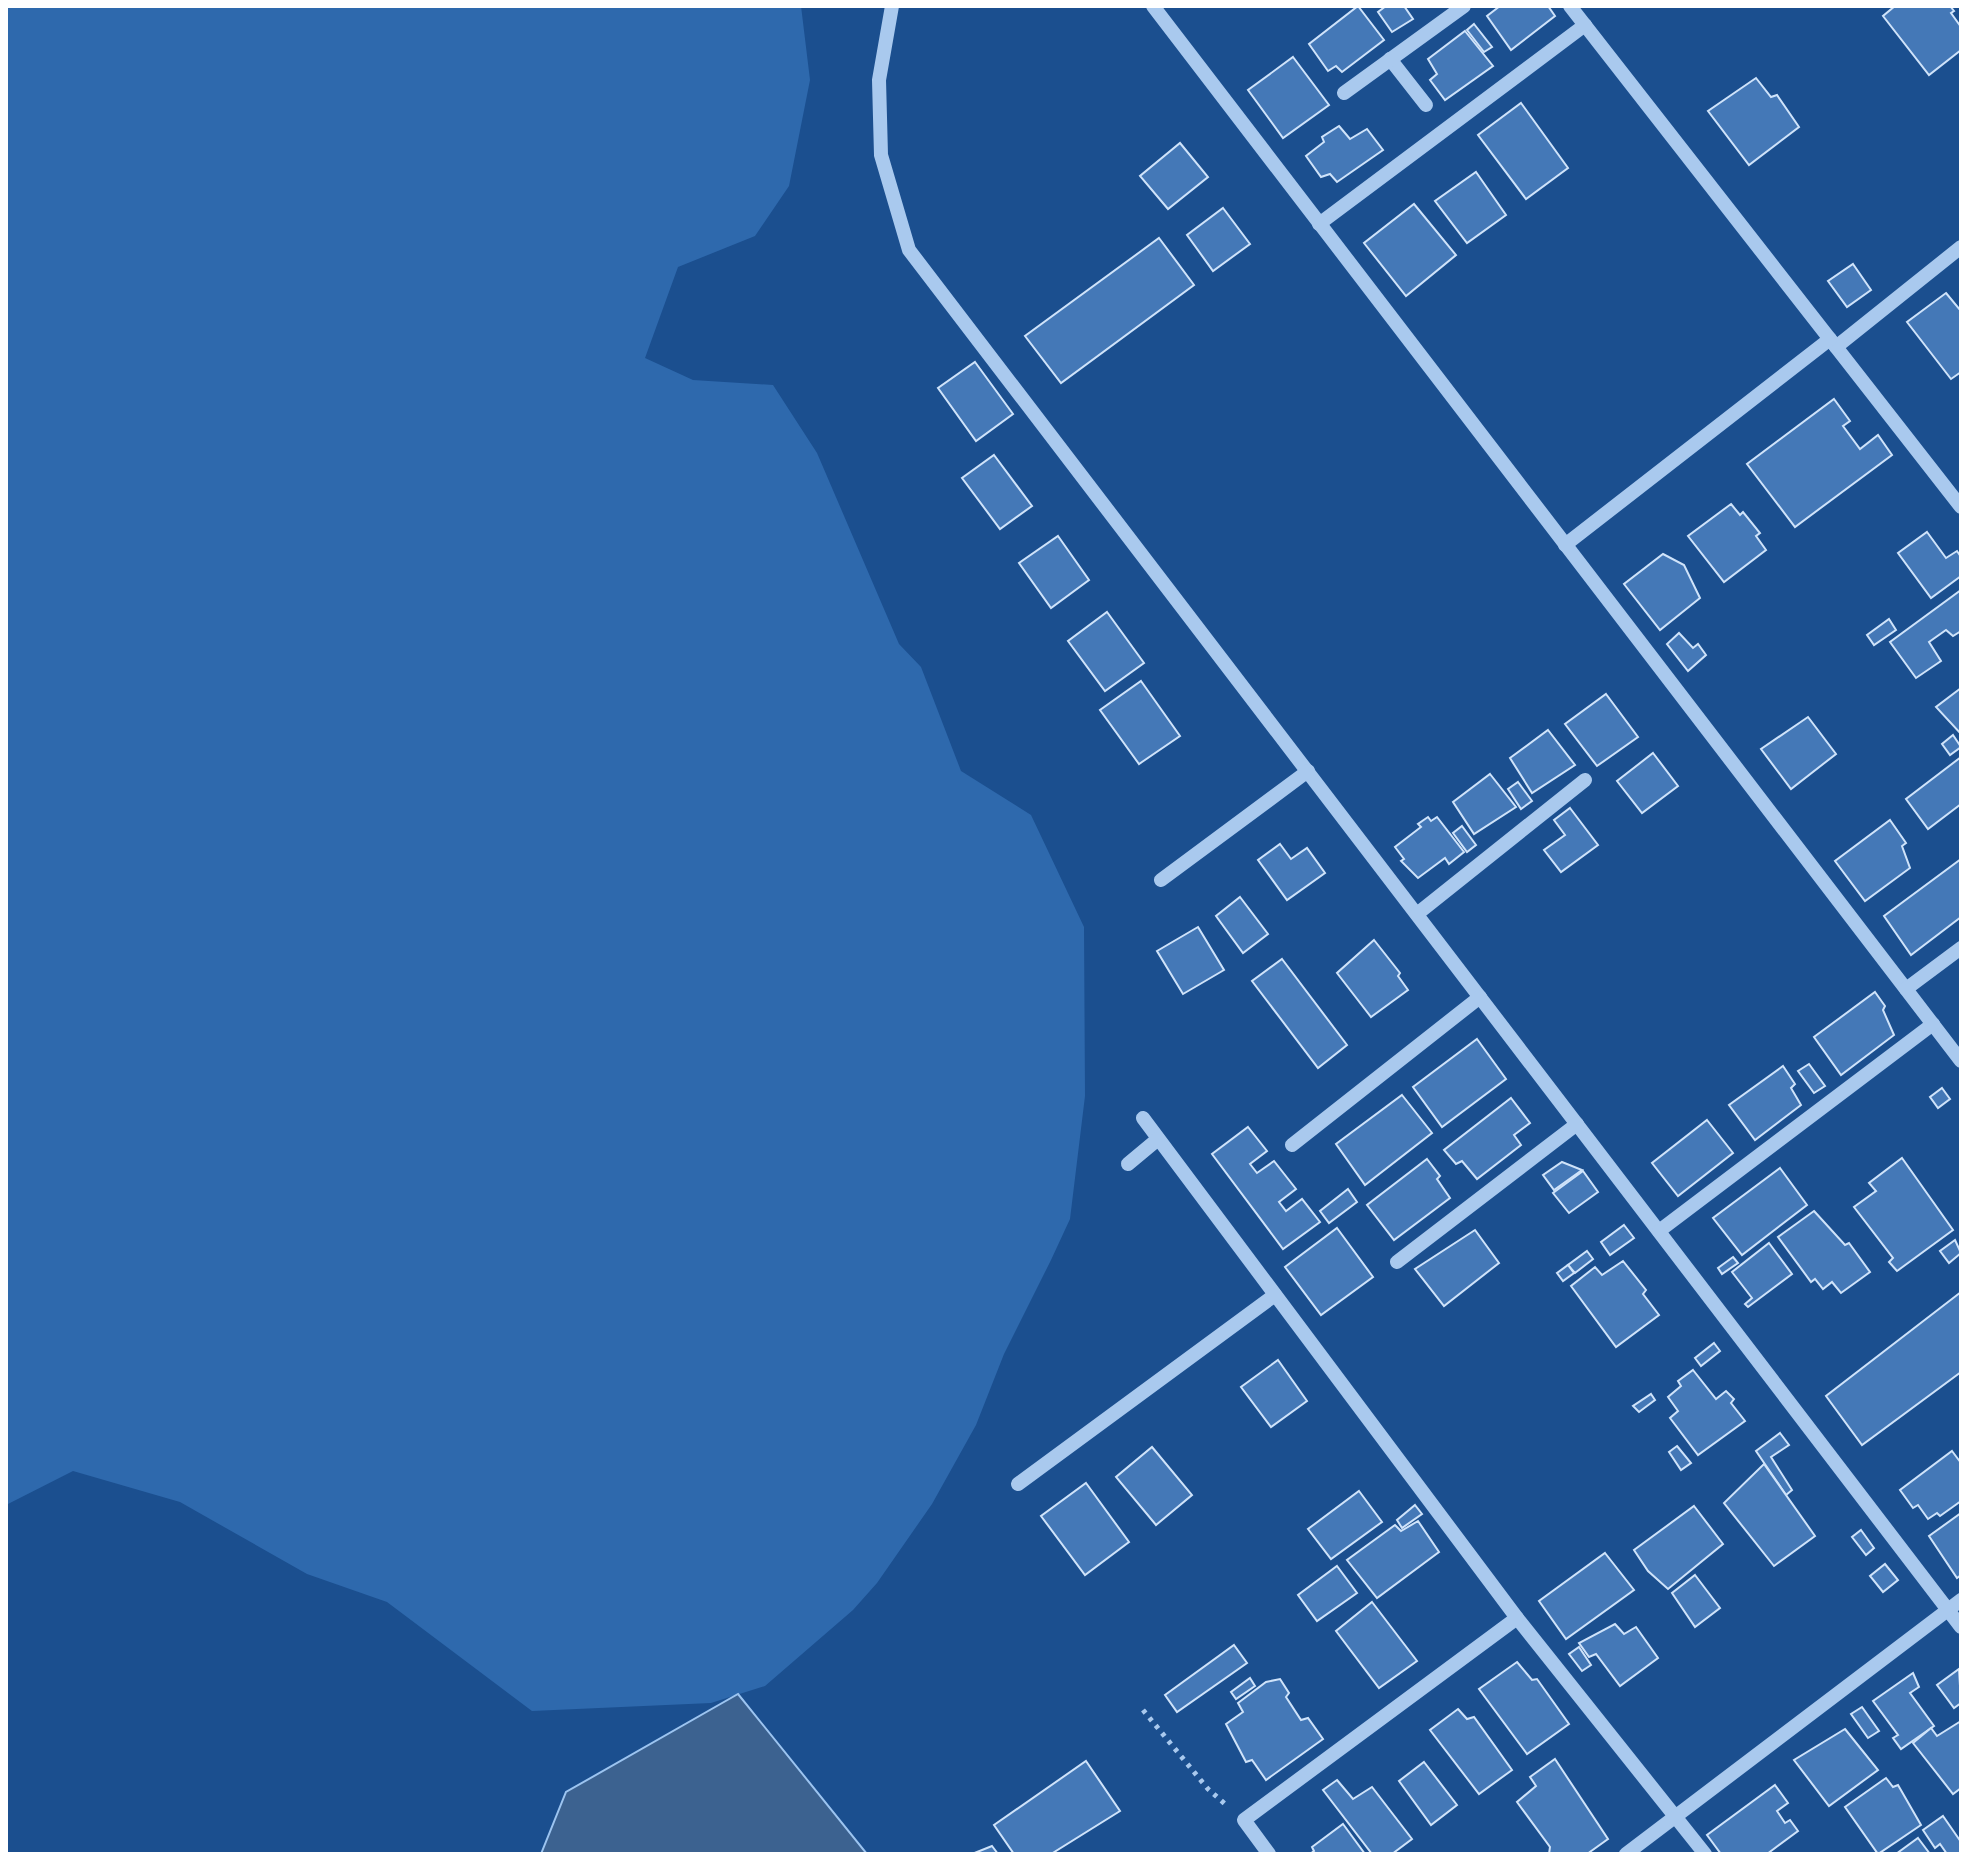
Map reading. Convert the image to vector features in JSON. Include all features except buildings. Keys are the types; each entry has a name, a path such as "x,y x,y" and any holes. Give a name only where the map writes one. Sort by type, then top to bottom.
{"street":[{"path":"892,6 879,80 881,155 909,250 1961,1627"},
{"path":"1153,6 1961,1061"},
{"path":"1344,93 1464,6"},
{"path":"1570,6 1961,507"},
{"path":"1319,224 1585,25"},
{"path":"1390,59 1426,105"},
{"path":"1565,545 1961,247"},
{"path":"1161,880 1308,771"},
{"path":"1417,914 1585,780"},
{"path":"1906,989 1961,948"},
{"path":"1292,1145 1480,997"},
{"path":"1659,1231 1933,1024"},
{"path":"1143,1118 1517,1618 1705,1854"},
{"path":"1397,1262 1577,1124"},
{"path":"1128,1164 1158,1139"},
{"path":"1018,1484 1275,1295"},
{"path":"1626,1854 1961,1600"},
{"path":"1269,1854 1244,1820 1517,1618"}],"path":[{"path":"1143,1710 1208,1789 1244,1820"}],"shaded area":[{"path":"6,6 801,6 810,80 789,186 755,236 678,267 645,358 693,380 773,385 817,453 899,644 921,667 961,771 1031,815 1084,927 1085,1096 1070,1219 1004,1354 976,1425 932,1504 877,1583 853,1610 765,1686 711,1703 532,1711 387,1602 307,1574 180,1502 73,1471 6,1505"},
{"path":"738,1694 867,1854 541,1854 566,1792"}]}
